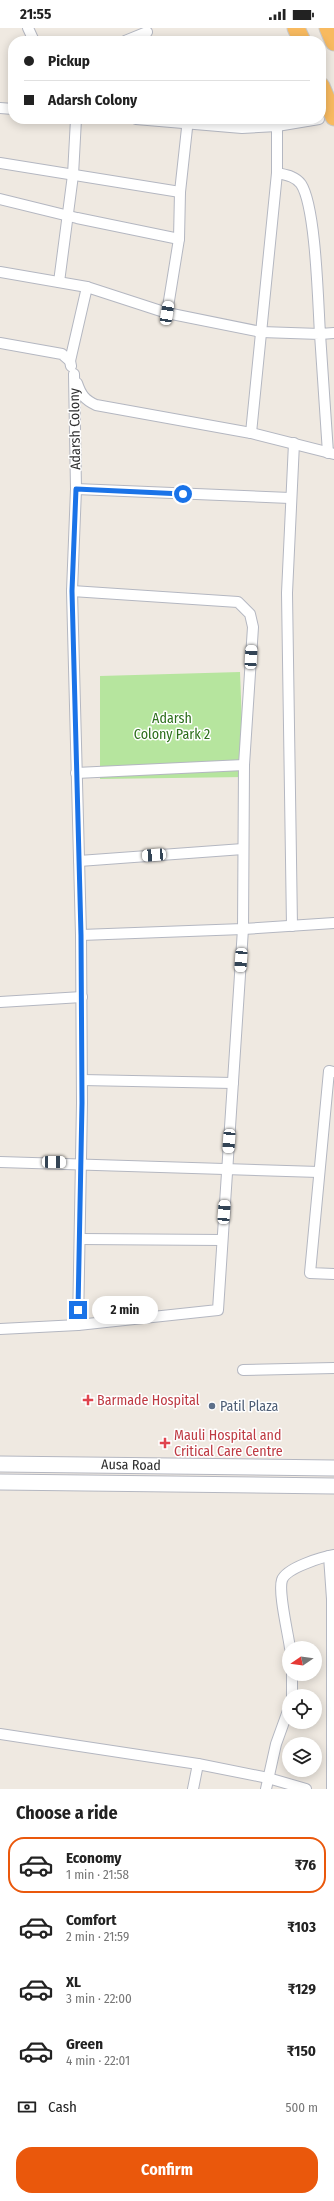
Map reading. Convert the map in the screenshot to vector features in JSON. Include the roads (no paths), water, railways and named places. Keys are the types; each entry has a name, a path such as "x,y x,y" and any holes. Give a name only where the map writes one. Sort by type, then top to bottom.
{"highway":[{"path":"328,28 334,42"},
{"path":"326,98 334,117"}],"main road":[{"name":"Ausa Road","path":"0,1464 334,1466"},
{"path":"0,1482 334,1486"}],"street":[{"path":"60,282 73,175 76,124"},
{"path":"167,313 178,239 180,192 188,124"},
{"path":"206,124 242,128 289,124"},
{"path":"251,433 276,173 276,126"},
{"path":"0,163 180,192"},
{"path":"87,287 70,361 86,401 96,405 251,433 331,453 315,261 306,198 301,185 295,178 276,173"},
{"path":"0,199 68,216 178,239"},
{"path":"0,272 87,287 167,313 261,332 334,333"},
{"path":"0,343 62,354 70,361"},
{"name":"Adarsh Colony","path":"74,374 76,489 72,591 82,997 78,1325"},
{"path":"292,926 287,593 290,498 294,443"},
{"path":"76,489 290,498"},
{"path":"0,1329 78,1325 218,1310 243,929 244,765 253,627 250,614 245,607 238,602 72,591"},
{"path":"76,773 244,765"},
{"path":"79,861 243,849"},
{"path":"81,935 243,929 334,923"},
{"path":"0,1002 82,997"},
{"path":"334,1072 329,1071 310,1273 334,1274"},
{"path":"82,1080 233,1083"},
{"path":"0,1162 81,1163 319,1172"},
{"path":"80,1239 222,1240"},
{"path":"243,1370 334,1368"},
{"path":"289,1641 281,1590 282,1580 287,1573 296,1568 332,1556 332,1789"},
{"path":"266,1789 276,1744 282,1727"},
{"path":"0,1734 198,1764 268,1778 306,1789"},
{"path":"193,1789 198,1764"}],"place":[{"name":"Barmade Hospital","path":"88,1400"},
{"name":"Patil Plaza","path":"212,1406"},
{"name":"Mauli Hospital and Critical Care Centre","path":"165,1443"}],"park label":[{"name":"Adarsh Colony Park 2","path":"172,726"}]}
